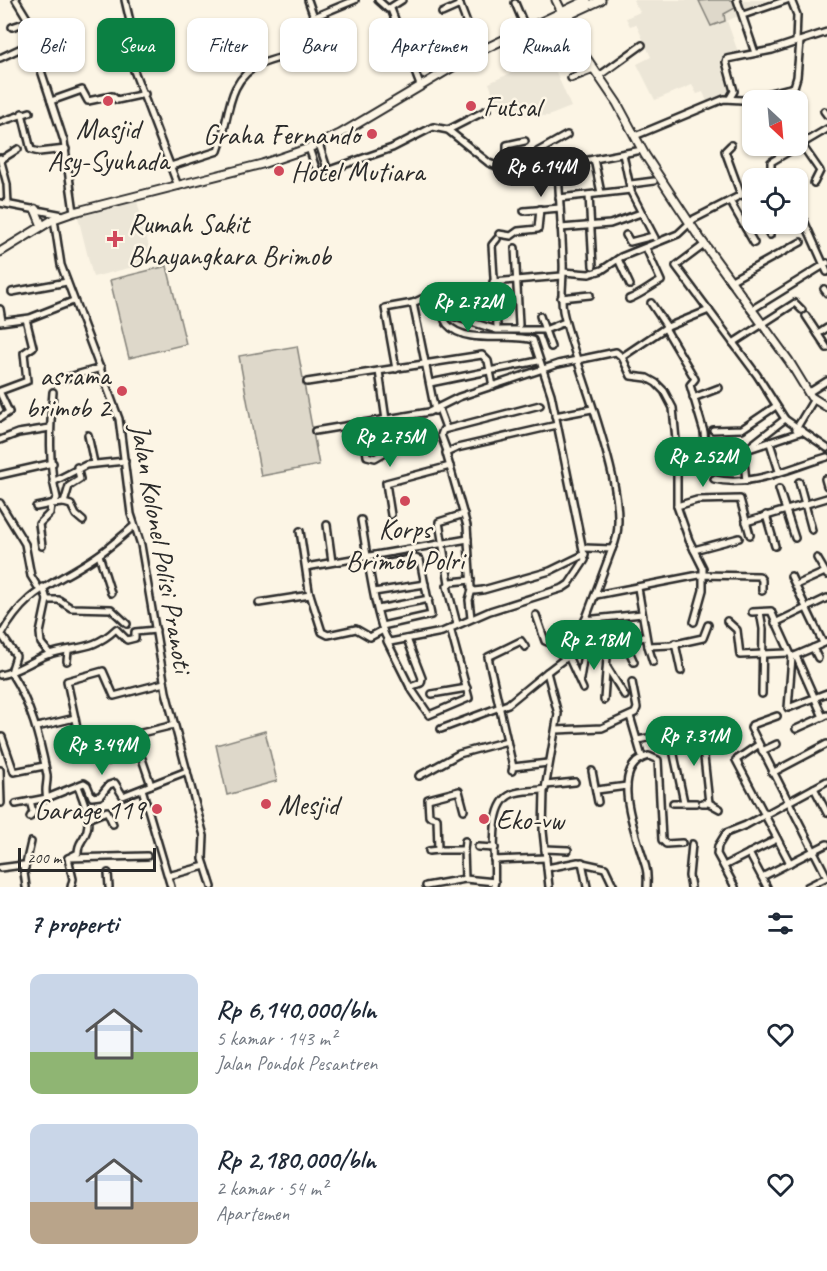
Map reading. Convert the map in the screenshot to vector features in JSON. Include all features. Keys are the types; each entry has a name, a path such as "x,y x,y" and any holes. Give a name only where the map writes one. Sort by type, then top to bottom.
{"main road":[{"path":"557,0 578,4"},
{"path":"557,0 563,15 642,150 689,222 789,361 808,393 827,407"},
{"path":"549,18 557,0"},
{"path":"557,18 587,0"},
{"path":"552,18 601,0"},
{"path":"0,252 54,219 65,215 178,186 319,144 443,72"},
{"path":"35,209 42,226"}],"street":[{"path":"16,0 28,18"},
{"path":"125,0 132,30 133,68 145,94 178,186"},
{"path":"171,166 218,152 233,93 238,82 256,66 312,46 318,28 308,0"},
{"path":"314,17 355,0"},
{"path":"378,0 391,9 420,85"},
{"path":"391,9 402,0"},
{"path":"737,0 755,54"},
{"path":"635,136 730,98 742,100 794,87 798,42 797,15 789,0 743,15"},
{"path":"442,13 459,2 465,18"},
{"path":"515,3 522,18"},
{"path":"12,27 18,25"},
{"path":"730,98 734,91 726,60 755,54 827,32"},
{"path":"599,76 642,45"},
{"path":"0,58 18,50"},
{"path":"571,78 594,69"},
{"path":"42,72 66,149 74,212"},
{"path":"51,101 82,90 88,101 112,96 117,100 145,94"},
{"path":"448,130 487,110"},
{"path":"1,119 30,112"},
{"path":"22,113 30,150 39,152 66,149"},
{"path":"309,148 318,174 392,148 433,127 448,130 489,163 507,170 536,170 642,150"},
{"path":"808,142 826,133"},
{"path":"536,170 536,155 540,149 567,135"},
{"path":"507,170 507,145 525,141"},
{"path":"319,144 328,171"},
{"path":"494,282 563,274 589,274 682,232 689,222 741,195 725,151 731,145"},
{"path":"8,204 1,159 18,149"},
{"path":"808,151 820,171 814,183"},
{"path":"623,154 631,187 654,237 630,242 626,235"},
{"path":"771,168 771,162 782,156"},
{"path":"594,159 601,194"},
{"path":"441,729 513,701 566,658 579,637 596,596 618,528 616,498 561,298 563,274 558,166"},
{"path":"559,198 601,194 654,181"},
{"path":"589,195 593,266"},
{"path":"730,201 754,243"},
{"path":"0,203 65,215"},
{"path":"524,211 560,208"},
{"path":"497,326 492,245 498,237 511,236 518,231 537,230 540,209"},
{"path":"561,228 609,224 641,213"},
{"name":"Jalan Kolonel Polisi Pranoti","path":"54,219 56,245 73,301 119,419 134,526 141,545 164,683 204,836 203,856 212,887"},
{"path":"808,229 827,272"},
{"path":"730,281 801,242"},
{"path":"704,244 676,265 785,419 827,448"},
{"path":"515,248 519,325"},
{"path":"629,299 642,294 648,286 661,281 646,248"},
{"path":"618,259 630,285"},
{"path":"751,310 825,264"},
{"path":"12,292 67,282"},
{"path":"387,641 435,634 471,618 566,587 584,562 584,551 555,416 531,339 486,338 458,331 445,321 435,296 430,295 413,303 385,308 396,369"},
{"path":"561,298 590,295"},
{"path":"0,309 1,322 26,319 73,301"},
{"path":"413,303 437,410 446,428"},
{"path":"651,303 695,380 690,385 704,432 705,453 745,450 770,443 798,430 814,399"},
{"path":"733,343 795,303 802,310"},
{"path":"622,357 666,328 709,310"},
{"path":"448,315 497,330 545,330 566,322"},
{"path":"540,316 551,347"},
{"path":"806,316 827,348"},
{"path":"0,418 9,412 0,392 27,381 24,353 33,347 26,319"},
{"path":"818,334 827,328"},
{"path":"315,431 437,410 459,397 541,370 577,359 616,352 622,357 631,376 647,378 656,383 672,405 677,451 677,506 703,568 703,590 694,622"},
{"path":"307,382 482,355 487,357 493,386"},
{"path":"430,383 538,361"},
{"path":"58,380 101,368"},
{"path":"379,371 386,420"},
{"path":"808,393 827,381"},
{"path":"693,398 718,388"},
{"path":"42,546 38,527 50,513 57,498 53,482 50,428 53,392"},
{"path":"471,618 469,600 472,590 464,514 441,435 446,428 540,405"},
{"path":"713,430 742,429 776,406"},
{"path":"555,416 592,409"},
{"path":"362,423 368,456 375,458 389,450 394,418"},
{"path":"745,450 785,419"},
{"path":"447,452 557,425"},
{"path":"0,440 25,431 50,428"},
{"path":"88,435 94,463"},
{"path":"770,443 779,471"},
{"path":"745,450 746,481"},
{"path":"714,479 730,483 746,481 827,457"},
{"path":"53,482 78,467 94,463 124,461"},
{"path":"0,475 52,463"},
{"path":"391,515 386,483 450,466"},
{"path":"64,503 69,486 80,479 78,467"},
{"path":"825,479 827,486"},
{"path":"799,482 812,530"},
{"path":"779,489 795,538"},
{"path":"746,522 827,498"},
{"path":"677,506 697,500 740,499 750,535"},
{"path":"0,503 25,544 31,576 47,600 40,633 41,642 50,654"},
{"path":"36,507 64,503 72,506 76,515 83,521"},
{"path":"457,624 447,588 449,583 439,520 464,514"},
{"path":"766,515 775,546"},
{"path":"0,520 8,517"},
{"path":"361,520 382,628 410,687 429,715 468,700 467,688 450,628"},
{"path":"327,525 332,562"},
{"path":"47,798 45,766 37,727 12,671 16,656 1,636 9,622 41,588 99,555 134,526"},
{"path":"300,531 310,595 324,634 356,629 370,637 382,628 429,616 432,612 421,563 417,559 369,567"},
{"path":"694,550 739,538"},
{"path":"306,567 468,539"},
{"path":"472,590 483,590 550,571 584,551 612,549"},
{"path":"99,555 111,593"},
{"path":"796,585 826,573 817,558"},
{"path":"596,596 702,575 759,576 762,580 762,591"},
{"path":"727,621 737,630 740,655 792,655 825,643 792,576"},
{"path":"449,583 471,580"},
{"path":"374,592 425,584"},
{"path":"638,588 646,637 653,662"},
{"path":"259,603 310,595"},
{"path":"775,623 827,598"},
{"path":"378,609 429,599"},
{"path":"47,600 59,600 71,608 111,609 128,624"},
{"path":"752,612 771,610 775,623 825,716 796,729"},
{"path":"760,612 764,654 762,694"},
{"path":"585,620 642,614"},
{"path":"536,615 542,635 566,658 583,689"},
{"path":"0,621 9,622"},
{"path":"648,646 703,638 708,625"},
{"path":"0,675 50,654 101,642 116,629 122,632 127,640 135,638 135,632 156,630"},
{"path":"590,646 646,637"},
{"path":"407,639 422,678 421,683 410,687"},
{"path":"624,640 634,662"},
{"path":"525,647 521,641 488,657 513,769 548,763"},
{"path":"604,700 608,643"},
{"path":"675,643 681,671"},
{"path":"813,648 818,658"},
{"path":"67,661 68,651"},
{"path":"792,655 788,708 827,693"},
{"path":"580,681 583,660"},
{"path":"606,666 625,696"},
{"path":"80,745 67,681 103,671 113,696 164,683"},
{"path":"547,672 556,705 556,730 548,763 543,831 549,887"},
{"path":"556,730 602,728 630,716 637,708 632,682"},
{"path":"604,687 617,685"},
{"path":"432,694 467,688"},
{"path":"630,716 642,758"},
{"path":"777,716 751,726 772,773 827,877 807,887"},
{"path":"37,727 75,718"},
{"path":"136,734 174,724"},
{"path":"638,740 669,731 678,733 720,726"},
{"path":"701,729 702,803"},
{"path":"669,731 684,802"},
{"path":"2,737 14,772 45,766"},
{"path":"419,776 459,754 507,741"},
{"path":"777,744 760,748 736,759 790,863"},
{"path":"772,773 827,744"},
{"path":"108,761 138,747 151,785"},
{"path":"647,887 647,869 631,820 627,786 631,766 642,758 655,757 659,764 663,842 682,843"},
{"path":"0,770 1,803"},
{"path":"16,804 47,798 86,784 92,796 95,797 104,794 112,783 116,785 122,796 187,771"},
{"path":"592,771 598,802"},
{"path":"735,887 717,850 723,836 730,830 765,815 827,781"},
{"path":"426,885 465,879 494,884 498,810 502,801 517,792 575,783"},
{"path":"68,858 78,853 79,844 86,834 87,819 78,786"},
{"path":"597,790 627,786"},
{"path":"814,788 827,813"},
{"path":"142,789 171,887"},
{"path":"438,850 437,819 429,816 428,799 459,791 464,810"},
{"path":"30,801 33,812 30,817"},
{"path":"673,803 702,803 720,809"},
{"path":"87,819 107,812 113,824"},
{"path":"150,840 157,837"},
{"path":"724,866 777,839"},
{"path":"465,841 465,879"},
{"path":"26,887 25,868 31,842"},
{"path":"691,887 689,876 692,844"},
{"path":"762,877 827,844"},
{"path":"478,847 495,848"},
{"path":"545,849 568,850"},
{"path":"429,851 464,850"},
{"path":"749,853 767,887"},
{"path":"68,858 147,856"},
{"path":"68,858 73,879 71,887"},
{"path":"494,860 546,858"},
{"path":"547,868 582,862 607,869 614,887"},
{"path":"582,862 587,887"},
{"path":"0,868 20,865 25,868"},
{"path":"168,876 205,866"},
{"path":"108,873 109,887"}],"shaded area":[{"path":"633,0 765,0 765,4 727,21 738,52 725,57 733,90 708,104 703,92 697,94 692,85 655,100 637,64 651,57 636,24 630,26 626,18 640,12"},
{"path":"735,0 737,7 724,14 725,21 711,26 699,1"},
{"path":"513,72 556,72 571,107 548,116 500,114 489,83"},
{"name":"Rumah Sakit Bhayangkara Brimob","path":"137,201 153,262 93,277 78,217"},
{"path":"167,266 186,344 129,358 110,280"},
{"path":"297,346 319,465 261,476 239,356"},
{"path":"265,731 277,781 227,795 216,745"}],"place":[{"name":"Masjid Asy-Syuhada","path":"108,101"},
{"name":"Futsal","path":"471,106"},
{"name":"Graha Fernando","path":"372,134"},
{"name":"Hotel Mutiara","path":"279,171"},
{"name":"Rumah Sakit Bhayangkara Brimob","path":"115,239"},
{"name":"asrama brimob 2","path":"122,391"},
{"name":"Korps Brimob Polri","path":"405,501"},
{"name":"Mesjid","path":"266,804"},
{"name":"Garage 119","path":"157,809"},
{"name":"Eko-vw","path":"484,819"}]}
